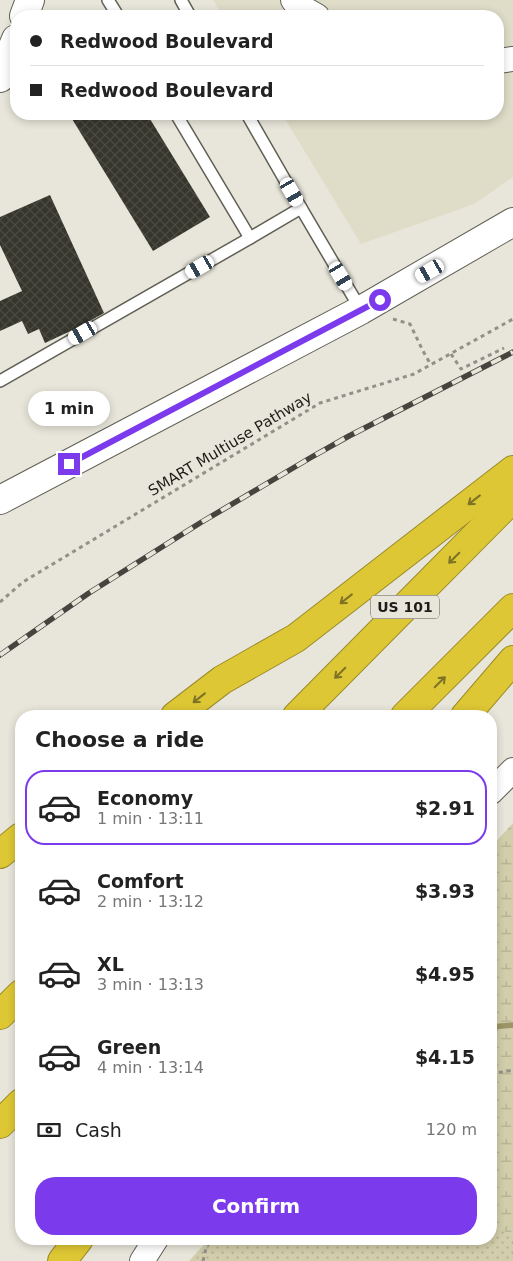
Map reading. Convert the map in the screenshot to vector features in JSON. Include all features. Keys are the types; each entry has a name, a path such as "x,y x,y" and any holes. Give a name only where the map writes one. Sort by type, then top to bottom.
{"highway":[{"path":"184,710 222,680 296,638 513,470"},
{"name":"US 101","path":"303,710 513,498"},
{"path":"412,710 513,608"},
{"path":"470,710 513,660"},
{"path":"0,854 15,842"},
{"path":"0,1015 15,1000"},
{"path":"0,1124 15,1109"},
{"path":"62,1261 74,1245"}],"street":[{"path":"293,0 306,10"},
{"path":"0,78 10,54"},
{"path":"0,500 371,305 513,222"},
{"path":"497,786 513,770"},
{"path":"142,1261 152,1245"}],"lane":[{"path":"180,120 250,238"},
{"path":"250,120 301,208 371,305"},
{"path":"0,381 301,208"}],"path":[{"path":"371,305 389,318 410,324 422,351 431,365"},
{"name":"SMART Multiuse Pathway","path":"0,602 23,582 320,403 414,374 513,319"},
{"path":"451,354 461,369 504,348"},
{"path":"497,1073 513,1070"},
{"path":"203,1261 208,1245"}],"shaded area":[{"path":"213,0 513,0 513,177 474,204 361,244 286,120 504,120 504,10 219,10"}],"green space":[{"path":"513,823 513,1235 497,1228 497,840"},
{"path":"497,1228 513,1235 513,1261 189,1261 204,1245 497,1245"}],"building":[{"path":"73,120 151,120 210,217 153,251"},
{"path":"50,195 104,313 45,343 39,329 28,334 22,321 0,331 0,301 22,291 0,245 0,217"}],"waterway":[{"path":"497,1026 513,1025"}],"railway":[{"path":"0,655 89,593 200,523 310,458 513,352"}],"route":[{"path":"69,464 380,300"}]}
